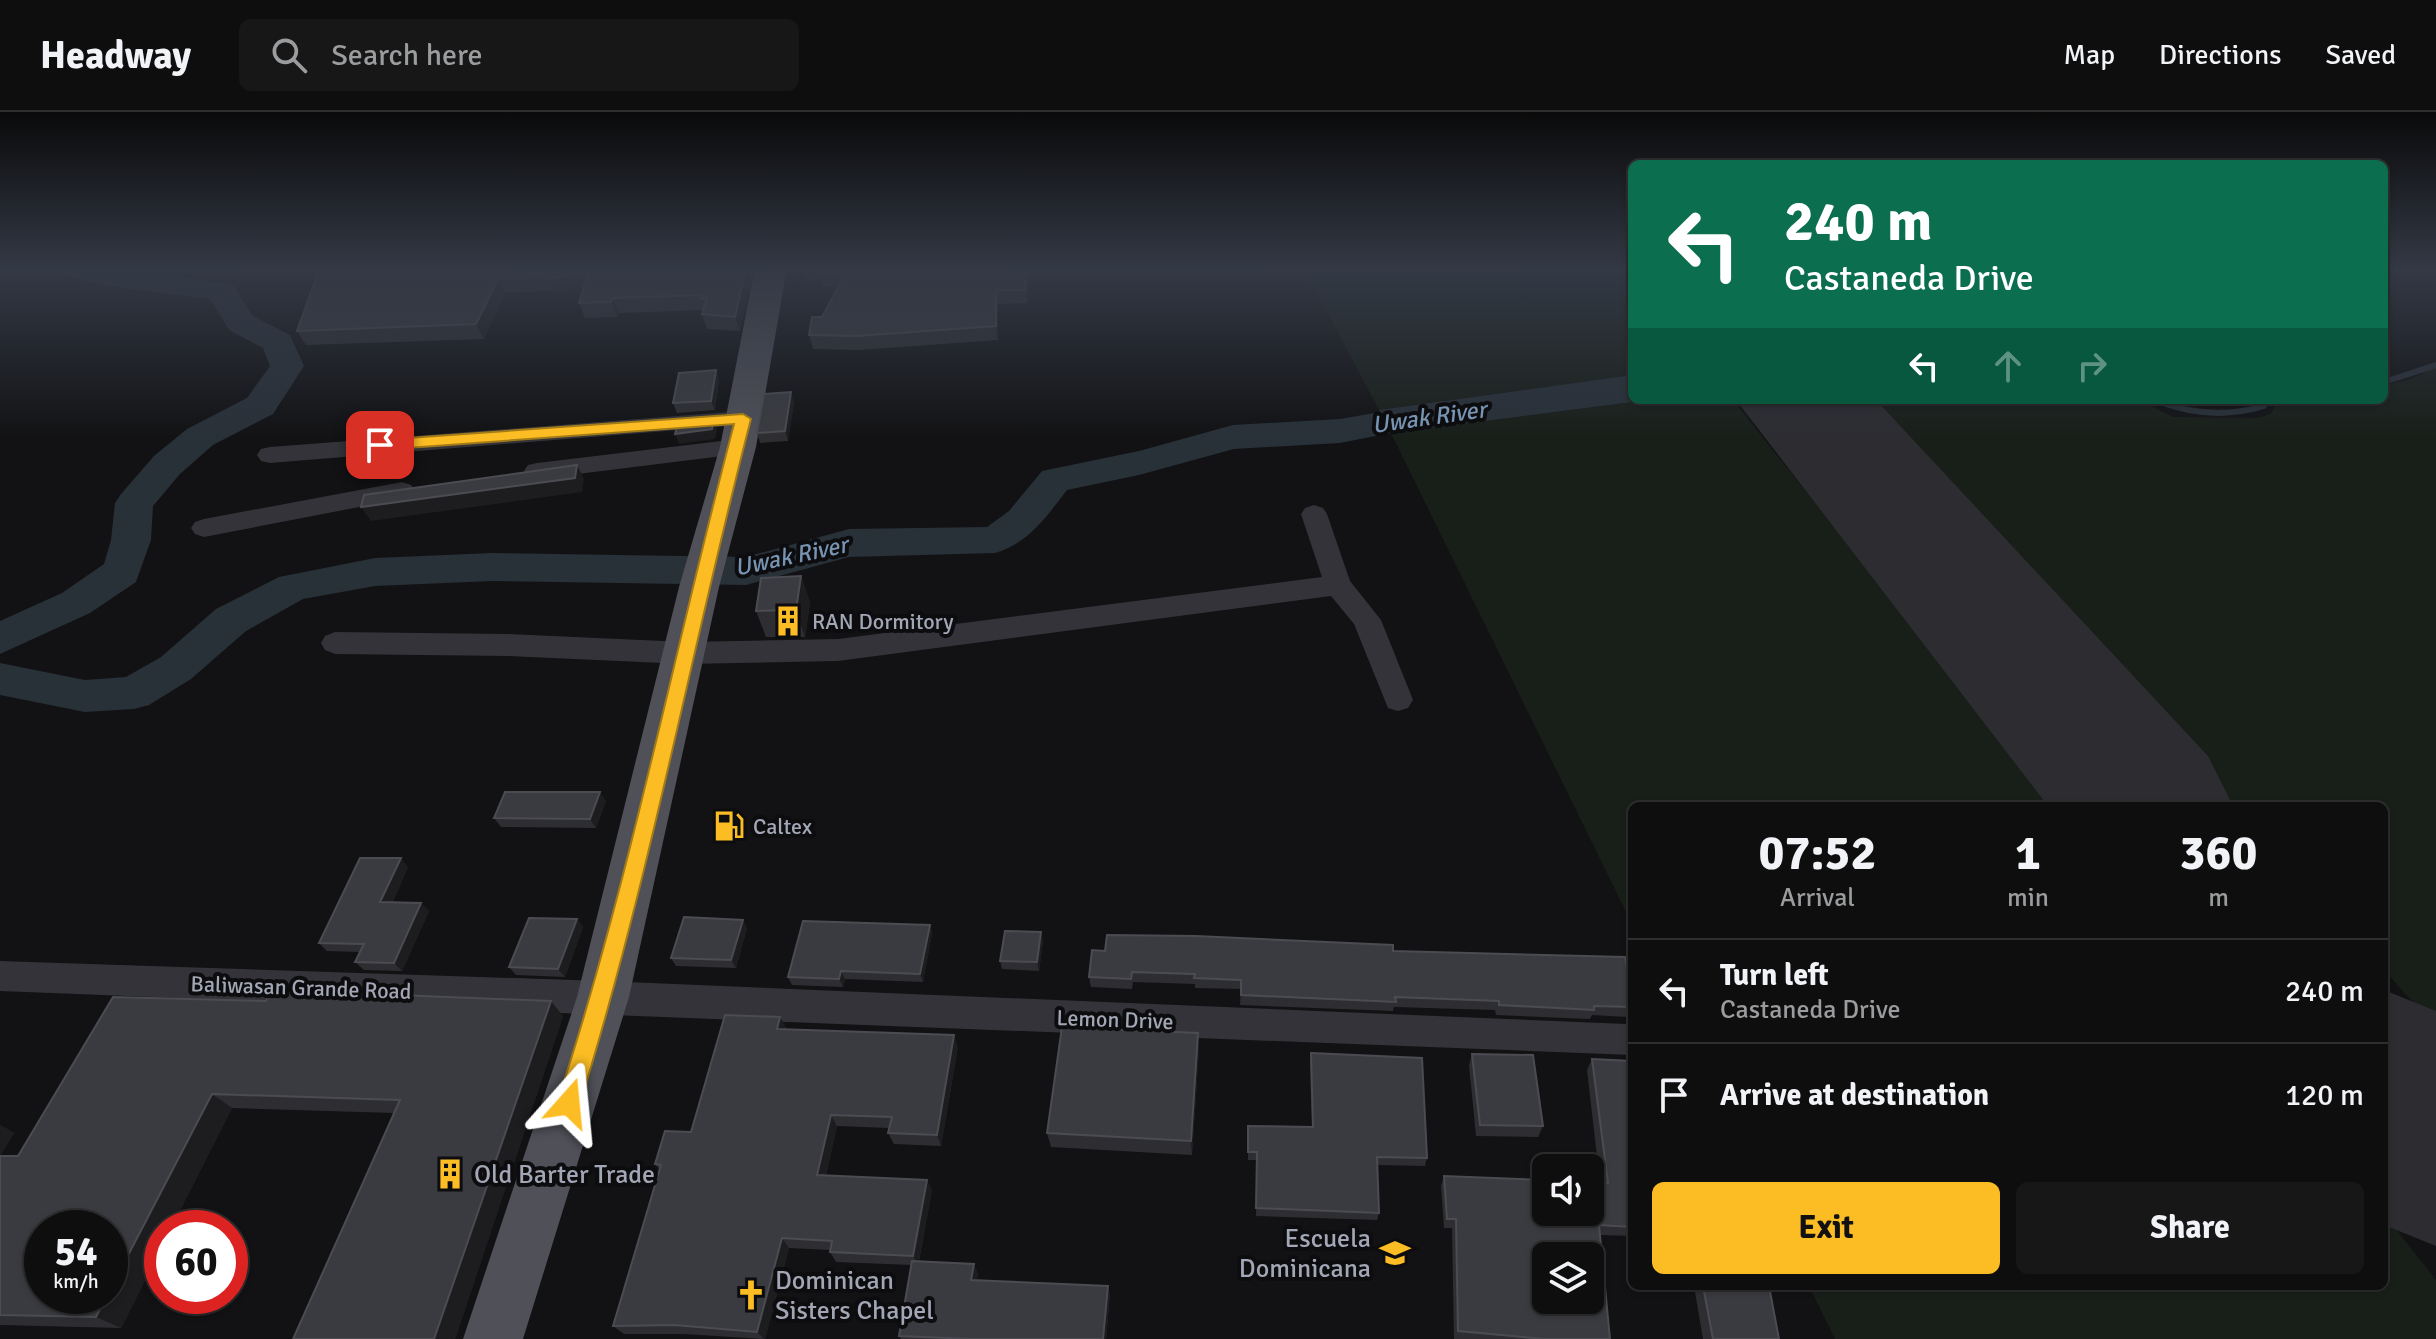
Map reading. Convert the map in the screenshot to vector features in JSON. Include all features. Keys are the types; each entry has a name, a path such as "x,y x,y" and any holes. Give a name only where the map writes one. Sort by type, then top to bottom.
{"main road":[{"path":"493,1339 603,997 703,573 740,433 760,325"}],"street":[{"path":"270,455 740,433"},
{"path":"511,474 740,433"},
{"path":"204,528 424,488"},
{"path":"1314,514 1338,585 1367,620 1398,700"},
{"path":"335,643 508,645 685,653 838,650 1338,585"},
{"name":"Baliwasan Grande Road","path":"0,976 603,997"},
{"name":"Lemon Drive","path":"603,997 1626,1041"}],"shaded area":[{"path":"1334,325 1628,325 1628,376 1379,410"},
{"path":"2436,367 2436,1028 2388,974 2388,802 2232,802 1874,404 2147,404 2173,417 2257,418 2271,414 2274,404 2388,404 2388,384 2409,380"},
{"path":"1628,403 1736,404 2054,802 1628,802 1628,916 1391,433"},
{"path":"2388,1219 2436,1280 2436,1339 1835,1339 1811,1290 2388,1290"}],"water":[{"path":"1628,376 1628,403 1391,433 1379,410"}],"building":[{"path":"299,325 444,325 297,331"},
{"path":"811,325 996,325 856,336 809,335"},
{"path":"716,370 711,401 673,403 679,373"},
{"path":"791,392 785,431 757,433 764,394"},
{"path":"714,420 712,429 675,434 678,423"},
{"path":"577,465 575,478 361,507 364,495"},
{"path":"801,576 796,610 756,611 761,578"},
{"path":"505,792 600,792 590,819 494,818"},
{"path":"360,858 401,858 380,902 421,903 394,963 355,962 364,944 319,943"},
{"path":"684,917 743,920 731,960 671,958"},
{"path":"529,918 577,919 558,969 509,967"},
{"path":"803,921 930,925 920,974 841,971 839,979 788,977"},
{"path":"1005,931 1041,932 1037,962 1000,961"},
{"path":"1107,935 1196,936 1393,945 1393,951 1625,957 1628,1007 1594,1006 1594,1010 1499,1005 1499,1001 1395,997 1396,1002 1241,995 1241,980 1194,978 1195,974 1132,972 1131,979 1089,977 1092,950 1105,951"},
{"path":"271,990 551,1001 434,1339 293,1339 400,1100 212,1094 152,1210 144,1210 144,1225 128,1255 128,1210 24,1210 24,1314 98,1314 96,1317 0,1315 0,1156 18,1156 113,997 266,1001"},
{"path":"725,1015 780,1017 777,1029 954,1035 937,1135 888,1133 892,1117 831,1115 817,1175 927,1180 913,1256 830,1252 832,1241 782,1238 757,1332 674,1325 613,1326 661,1165 655,1164 665,1131 691,1132"},
{"path":"1062,1027 1198,1033 1191,1141 1047,1133"},
{"path":"1311,1053 1422,1058 1427,1158 1377,1157 1379,1213 1256,1208 1257,1152 1248,1152 1248,1126 1313,1127"},
{"path":"1472,1054 1533,1055 1543,1126 1480,1125"},
{"path":"1592,1059 1628,1061 1628,1227 1604,1225 1604,1183 1608,1183"},
{"path":"1444,1176 1532,1179 1532,1226 1599,1226 1601,1242 1532,1242 1532,1314 1604,1314 1604,1277 1610,1339 1544,1339 1458,1331 1456,1219 1447,1219"},
{"path":"912,1261 974,1264 971,1280 1108,1286 1103,1339 899,1336"},
{"path":"1704,1290 1770,1290 1779,1339 1713,1339"}],"waterway":[{"name":"Uwak River","path":"0,639 76,603 122,572 131,540 134,503 167,465 200,437 260,406 287,366 278,342 245,325"},
{"path":"2388,381 2436,365"},
{"path":"2168,404 2195,411 2223,413 2264,404"},
{"name":"Uwak River","path":"0,679 85,696 134,693 176,668 231,620 293,587 375,572 492,567 746,571 849,543 995,540 1023,520 1055,480 1139,463 1233,437 1340,431 1443,412"}],"runway":[{"path":"1805,404 2144,802"},
{"path":"2388,1090 2436,1146"}],"place":[{"name":"RAN Dormitory","path":"788,621"},
{"name":"Caltex","path":"729,826"},
{"name":"Old Barter Trade","path":"450,1174"},
{"name":"Escuela Dominicana","path":"1395,1253"},
{"name":"Dominican Sisters Chapel","path":"751,1295"}],"route":[{"path":"380,445 743,419 699,587 603,997 569,1103"}]}
